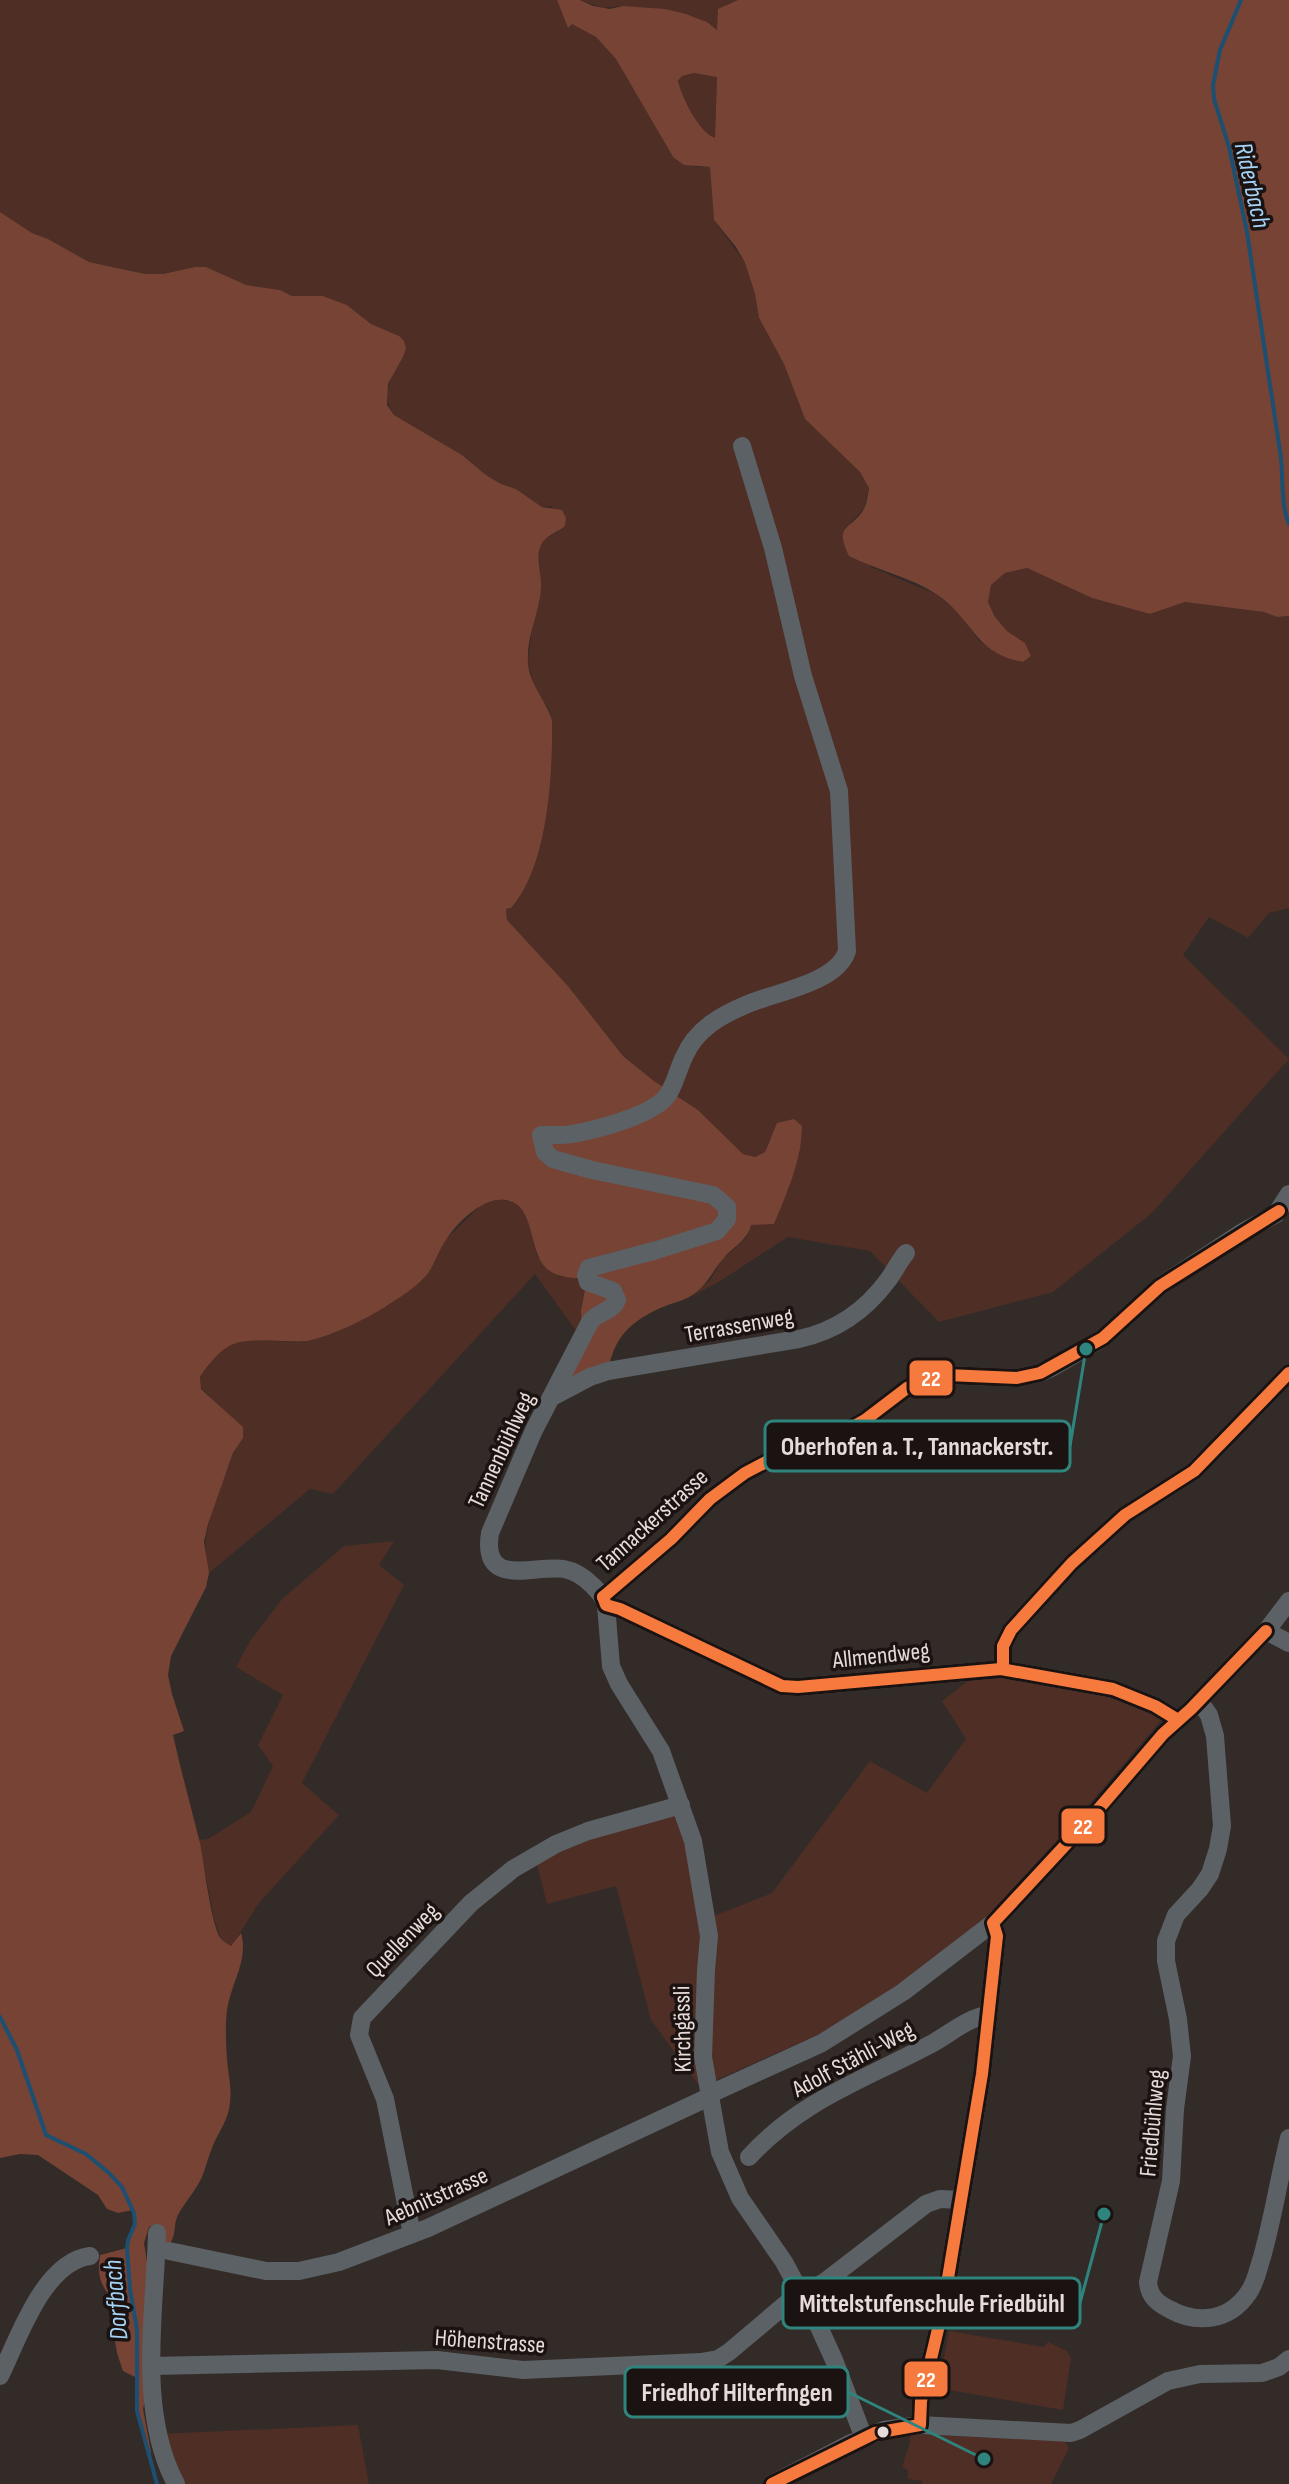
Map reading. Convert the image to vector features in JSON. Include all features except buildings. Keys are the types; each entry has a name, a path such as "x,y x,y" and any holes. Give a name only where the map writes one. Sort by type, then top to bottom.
{"street":[{"name":"Tannenbühlweg","path":"604,1601 588,1581 574,1572 554,1568 527,1572 508,1570 497,1564 489,1549 490,1533 534,1430 593,1318 611,1308 617,1300 613,1291 588,1282 586,1275 589,1268 717,1231 726,1223 727,1210 718,1198 697,1190 592,1170 553,1159 545,1152 541,1135 579,1133 641,1114 655,1106 669,1092 689,1047 707,1027 749,1003 828,974 840,965 847,951 839,791 803,676 773,548 742,446"},
{"path":"1284,1214 1289,1194"},
{"name":"Tannackerstrasse","path":"604,1601 710,1499 757,1466 842,1433 865,1420 907,1388 926,1379 947,1375 1017,1378 1040,1373 1103,1338 1160,1286 1284,1214"},
{"name":"Terrassenweg","path":"552,1397 608,1371 799,1339 823,1332 849,1319 871,1299 888,1281 906,1253"},
{"path":"1003,1669 1003,1646 1011,1630 1072,1563 1125,1515 1205,1461 1289,1373"},
{"name":"Allmendweg","path":"604,1601 762,1678 789,1687 1003,1669 1113,1689 1164,1710 1178,1720"},
{"name":"Kirchgässli","path":"604,1601 611,1666 661,1751 692,1833 709,1936 703,2044 708,2096 720,2152 748,2210 784,2262 801,2294 834,2360 864,2438"},
{"name":"Aebnitstrasse","path":"169,2251 266,2271 299,2271 339,2262 428,2228 796,2056 859,2020 914,1984 993,1923 1178,1720 1266,1631 1289,1601"},
{"path":"1266,1631 1289,1643"},
{"name":"Friedbühlweg","path":"1199,1701 1212,1722 1222,1826 1210,1874 1176,1915 1166,1941 1165,1954 1182,2056 1171,2181 1148,2285 1156,2300 1193,2319 1222,2316 1242,2302 1251,2288 1263,2252 1289,2138"},
{"name":"Quellenweg","path":"412,2234 385,2099 359,2035 362,2018 471,1903 513,1869 556,1844 588,1831 681,1805"},
{"path":"920,2425 921,2401 943,2308 982,2074 997,1936 993,1923"},
{"name":"Adolf Stähli-Weg","path":"749,2157 785,2124 829,2093 935,2042 977,2016 988,2015"},
{"name":"Höhenstrasse","path":"152,2366 437,2360 523,2370 718,2359 801,2294 826,2281 926,2204 940,2199 961,2200"},
{"path":"157,2233 151,2395 158,2434 176,2484"},
{"path":"0,2376 46,2286 73,2261 90,2256"},
{"path":"772,2484 884,2430 920,2425 1071,2433 1168,2381 1200,2374 1268,2372 1289,2359"}],"shaded area":[{"path":"0,0 557,0 568,27 572,24 596,37 616,59 673,157 696,167 710,167 714,220 745,263 759,318 784,364 805,419 860,472 869,488 864,509 844,529 871,567 936,594 960,614 979,641 1012,660 1023,662 1031,656 1025,643 1007,631 988,602 991,585 1005,573 1027,568 1092,598 1150,614 1185,602 1265,612 1277,617 1289,616 1289,908 1269,913 1248,938 1209,917 1183,955 1289,1059 1152,1213 1053,1292 939,1322 870,1251 788,1237 690,1297 710,1280 722,1260 746,1238 751,1225 767,1224 788,1191 802,1126 770,1138 765,1152 755,1157 743,1154 698,1110 623,1056 568,986 507,920 506,909 511,908 523,891 533,869 546,819 549,792 552,720 533,682 528,662 533,620 540,602 539,546 559,531 552,506 542,507 516,489 501,484 462,455 394,415 387,392 403,357 399,336 371,324 347,305 323,296 292,296 280,290 246,285 218,272 195,267 163,274 145,274 89,262 32,233 0,212"},
{"path":"557,0 580,0 610,9 623,6 665,9 707,22 717,30 718,9 738,0 1289,0 1289,616 1277,617 1264,612 1185,602 1150,614 1092,598 1027,568 1005,573 991,585 988,602 1007,631 1025,643 1031,656 1023,662 994,651 936,594 849,556 844,532 864,509 869,488 860,472 805,419 784,364 759,318 745,263 714,220 710,167 684,165 673,157 616,59 596,37 572,24 568,28","holes":["694,73 717,77 715,138 703,129 692,114 678,81 682,76"]},
{"path":"580,0 738,0 726,5 717,30 707,22 686,14 623,6 602,8"},
{"path":"694,73 717,76 715,138 697,122 680,89 678,82 682,76"},
{"path":"0,212 32,233 89,262 145,274 206,267 246,285 280,290 292,296 323,296 347,305 371,324 404,341 406,348 403,357 388,384 387,405 394,415 462,455 501,484 516,489 542,507 562,510 566,518 565,526 545,539 539,550 540,597 528,653 532,679 552,720 546,819 533,869 511,908 506,909 507,920 568,986 623,1056 698,1110 743,1154 755,1157 765,1152 777,1123 794,1119 802,1126 797,1163 774,1224 751,1225 743,1239 697,1291 656,1310 623,1334 608,1371 557,1395 582,1339 581,1311 587,1279 560,1276 546,1268 525,1215 510,1201 498,1200 475,1209 462,1221 443,1244 425,1277 385,1307 348,1327 307,1341 244,1341 235,1344 218,1354 200,1377 201,1389 243,1427 243,1438 233,1453 208,1524 204,1542 209,1573 206,1587 171,1656 168,1675 184,1731 173,1735 200,1843 214,1921 221,1939 231,1946 241,1933 243,1953 226,2016 231,2091 228,2115 202,2177 177,2217 170,2243 167,2247 154,2225 149,2227 144,2243 148,2268 146,2397 143,2409 151,2452 149,2459 137,2411 137,2378 123,2371 107,2292 99,2270 100,2255 127,2248 135,2224 133,2210 118,2213 107,2209 98,2195 38,2155 20,2154 0,2158"},
{"path":"497,1200 512,1201 526,1213 537,1256 559,1276 587,1279 581,1311 582,1339 535,1274 333,1494 310,1489 209,1573 206,1558 208,1528 243,1428 201,1388 200,1377 221,1350 242,1340 304,1342 336,1332 357,1321 424,1278 447,1238 481,1205"},
{"path":"394,1541 379,1565 404,1585 302,1783 339,1815 259,1903 231,1947 221,1939 214,1919 199,1840 208,1839 251,1812 273,1766 258,1745 283,1695 236,1667 250,1641 282,1599 344,1546"},
{"path":"1001,1677 1092,1691 1163,1718 999,1910 872,2011 700,2087 651,2020 616,1886 547,1904 535,1856 681,1805 706,1919 772,1893 870,1761 927,1793 966,1739 942,1701 969,1680"},
{"path":"949,2331 1044,2347 1048,2342 1067,2351 1071,2358 1063,2410 938,2388"},
{"path":"358,2425 369,2484 176,2484 158,2434"},
{"path":"910,2434 1065,2441 1069,2448 1051,2484 922,2484 922,2481 908,2479 908,2470 902,2467"}],"waterway":[{"name":"Riderbach","path":"1241,0 1220,50 1213,85 1214,99 1229,147 1247,232 1289,524"},
{"name":"Dorfbach","path":"0,2017 17,2050 46,2135 86,2154 109,2173 122,2187 134,2213 135,2224 127,2248 137,2330 137,2411 157,2484"}],"transit line":[{"name":"22","path":"603,1597 671,1539 710,1499 745,1473 842,1433 865,1420 907,1388 926,1379 947,1375 1017,1378 1040,1373 1103,1338 1160,1286 1279,1211"},
{"name":"22","path":"1003,1669 1003,1646 1011,1630 1072,1563 1125,1515 1194,1471 1289,1373"},
{"name":"22","path":"603,1597 606,1605 782,1686 1001,1669 1113,1689 1155,1706 1178,1720"},
{"name":"22","path":"772,2484 875,2433 920,2425 921,2401 943,2308 982,2074 997,1936 993,1923 1163,1734 1266,1631"}],"place":[{"name":"Oberhofen a. T., Tannackerstr.","path":"1086,1349"},
{"name":"Mittelstufenschule Friedbühl","path":"1104,2214"},
{"name":"Friedhof Hilterfingen","path":"984,2459"}]}
